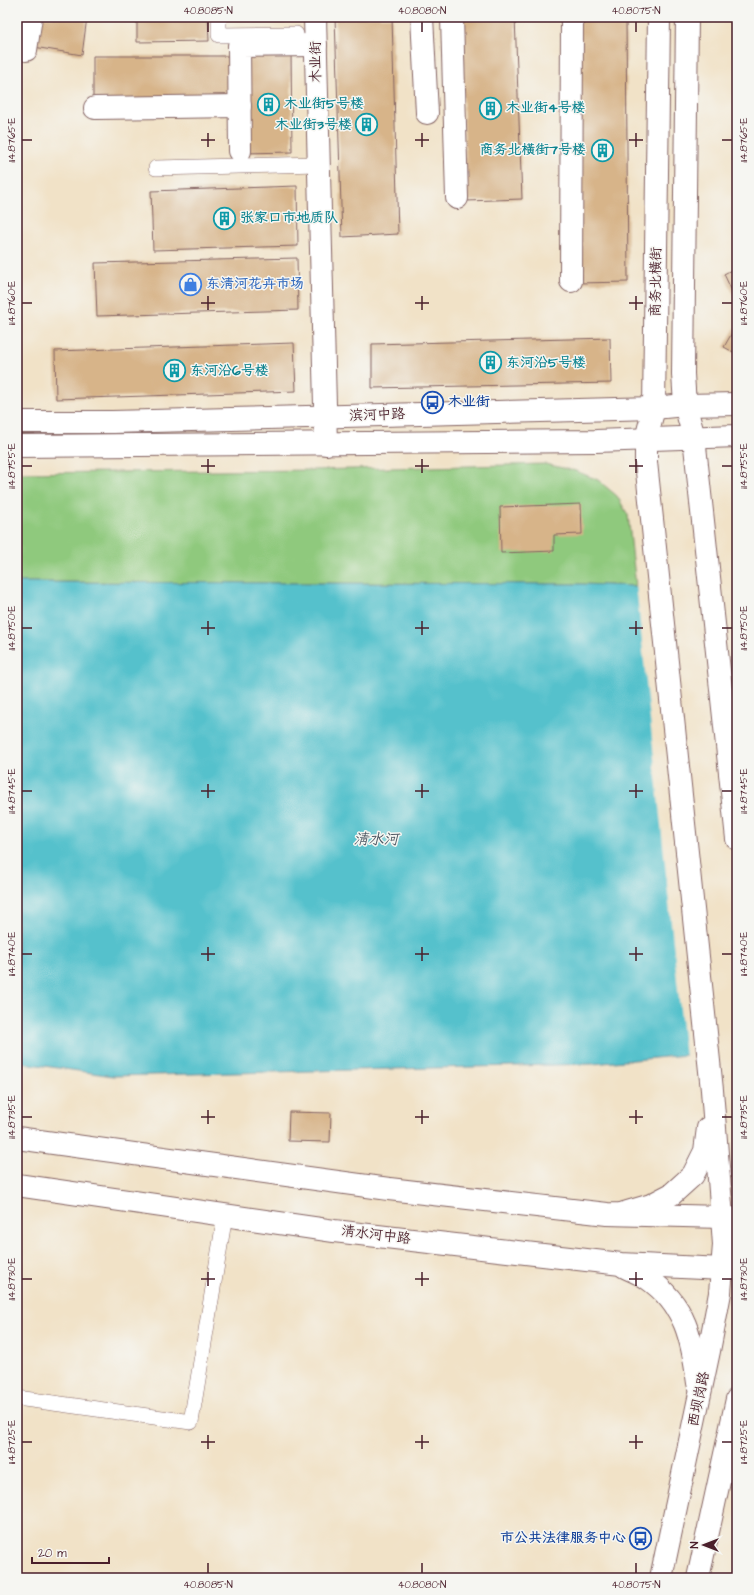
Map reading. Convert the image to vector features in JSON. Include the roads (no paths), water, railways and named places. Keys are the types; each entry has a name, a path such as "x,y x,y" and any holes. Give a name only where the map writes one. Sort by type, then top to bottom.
{"main road":[{"path":"26,50 31,17"},
{"path":"422,17 427,114"},
{"path":"452,17 457,198"},
{"path":"571,281 572,17"},
{"name":"商务北横街","path":"659,17 654,408 646,439 646,462 712,1093"},
{"name":"商务北横街","path":"688,17 683,374 686,405 694,437 737,839"},
{"path":"240,151 239,46 315,32"},
{"name":"木业街","path":"315,32 326,444"},
{"path":"95,108 240,106"},
{"name":"滨河中路","path":"17,422 112,422 654,408 686,405 737,404"},
{"name":"滨河中路","path":"17,446 596,441 737,436"},
{"path":"621,1214 651,1205 672,1194 693,1174 705,1151 712,1093"},
{"path":"17,1138 390,1188 607,1214 732,1220 712,1093"},
{"name":"清水河中路","path":"17,1185 334,1230 621,1264 732,1268"},
{"name":"西坝岗路","path":"661,1578 700,1396 720,1293 732,1268 724,1245 732,1220"},
{"path":"621,1264 647,1278 664,1292 679,1310 690,1340 695,1361 700,1396"},
{"path":"698,1578 737,1399"}],"lane":[{"path":"219,17 219,35 315,32"},
{"path":"156,168 318,164"},
{"path":"17,1398 191,1422 225,1215"}],"water":[{"name":"清水河","path":"17,582 581,584 737,590 737,1050 593,1064 113,1076 17,1062"}],"place":[{"name":"木业街5号楼","path":"268,104"},
{"name":"木业街4号楼","path":"491,108"},
{"name":"木业街3号楼","path":"367,125"},
{"name":"商务北横街7号楼","path":"602,150"},
{"name":"张家口市地质队","path":"225,218"},
{"name":"东清河花卉市场","path":"191,284"},
{"name":"东河沿5号楼","path":"491,363"},
{"name":"东河沿6号楼","path":"175,371"},
{"name":"木业街","path":"432,402"},
{"name":"市公共法律服务中心","path":"641,1538"}]}
